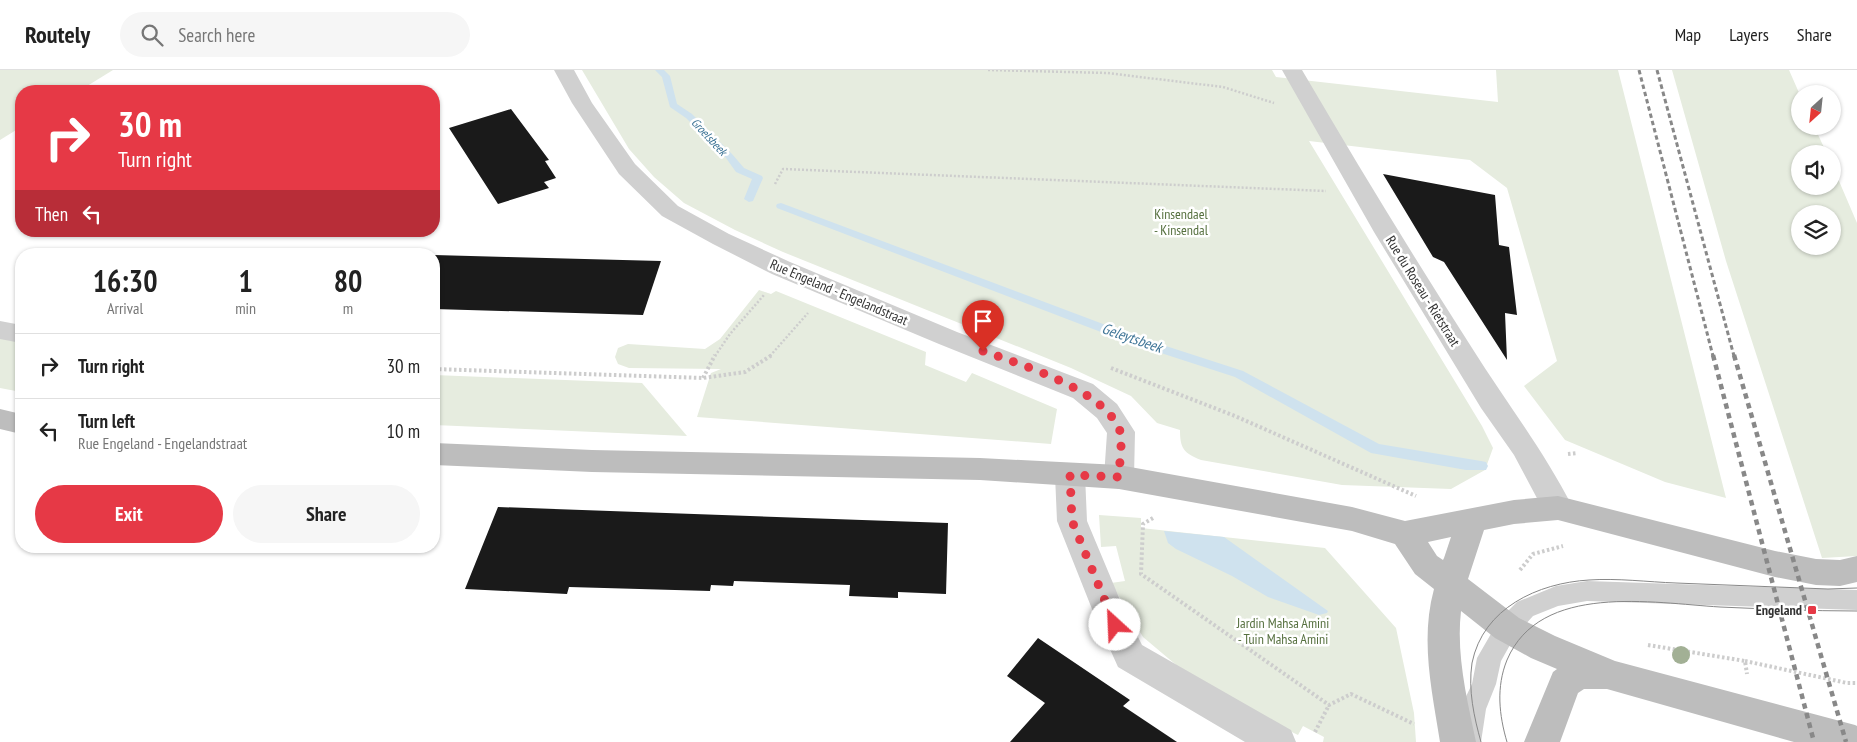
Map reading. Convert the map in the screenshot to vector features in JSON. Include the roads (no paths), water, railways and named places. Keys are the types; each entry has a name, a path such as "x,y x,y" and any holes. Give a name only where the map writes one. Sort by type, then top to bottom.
{"main road":[{"path":"0,419 15,423"},
{"path":"440,454 592,461 980,469 1119,477 1352,519 1405,534 1514,512 1558,508 1775,564 1816,572 1851,575"},
{"path":"1458,742 1446,664 1444,620 1451,584 1472,522"},
{"path":"1405,534 1426,565 1507,628 1543,647 1613,676 1855,742"},
{"path":"1542,742 1565,683 1579,673 1613,676"}],"street":[{"name":"Rue Engeland - Engelandstraat","path":"564,70 582,103 627,169 670,210 721,239 780,268 1083,391 1107,411 1120,432 1119,477"},
{"name":"Rue du Roseau - Rietstraat","path":"1292,70 1386,232 1491,401 1524,447 1558,508"},
{"path":"0,330 15,333"},
{"path":"1070,475 1072,521 1108,609 1130,656 1278,742"}],"lane":[{"path":"1468,742 1473,709 1484,684 1489,658 1507,628 1526,609 1556,596 1588,591 1857,600"}],"water":[{"path":"1164,531 1224,537 1328,611 1319,615 1268,597 1232,576 1176,549 1168,543"}],"waterway":[{"name":"Groelsbeek","path":"659,70 666,76 673,105 689,116 729,156 740,170 758,178 749,199"},
{"name":"Geleytsbeek","path":"781,206 1131,339 1239,374 1376,449 1481,466"}],"tram line":[{"path":"1481,742 1471,693 1472,663 1478,644 1488,627 1500,613 1532,593 1551,586 1589,580 1828,589 1857,588"},
{"path":"1507,742 1502,722 1500,701 1501,680 1507,660 1523,635 1545,618 1571,608 1601,603 1632,601 1737,608 1857,611"}],"railway":[{"path":"1639,70 1713,356"},
{"path":"1657,70 1734,356"},
{"path":"1713,355 1814,742"},
{"path":"1734,355 1846,742"}],"place":[{"name":"Engeland","path":"1812,610"}],"park label":[{"name":"Kinsendael - Kinsendal","path":"1181,222"},
{"name":"Jardin Mahsa Amini - Tuin Mahsa Amini","path":"1283,632"}]}
